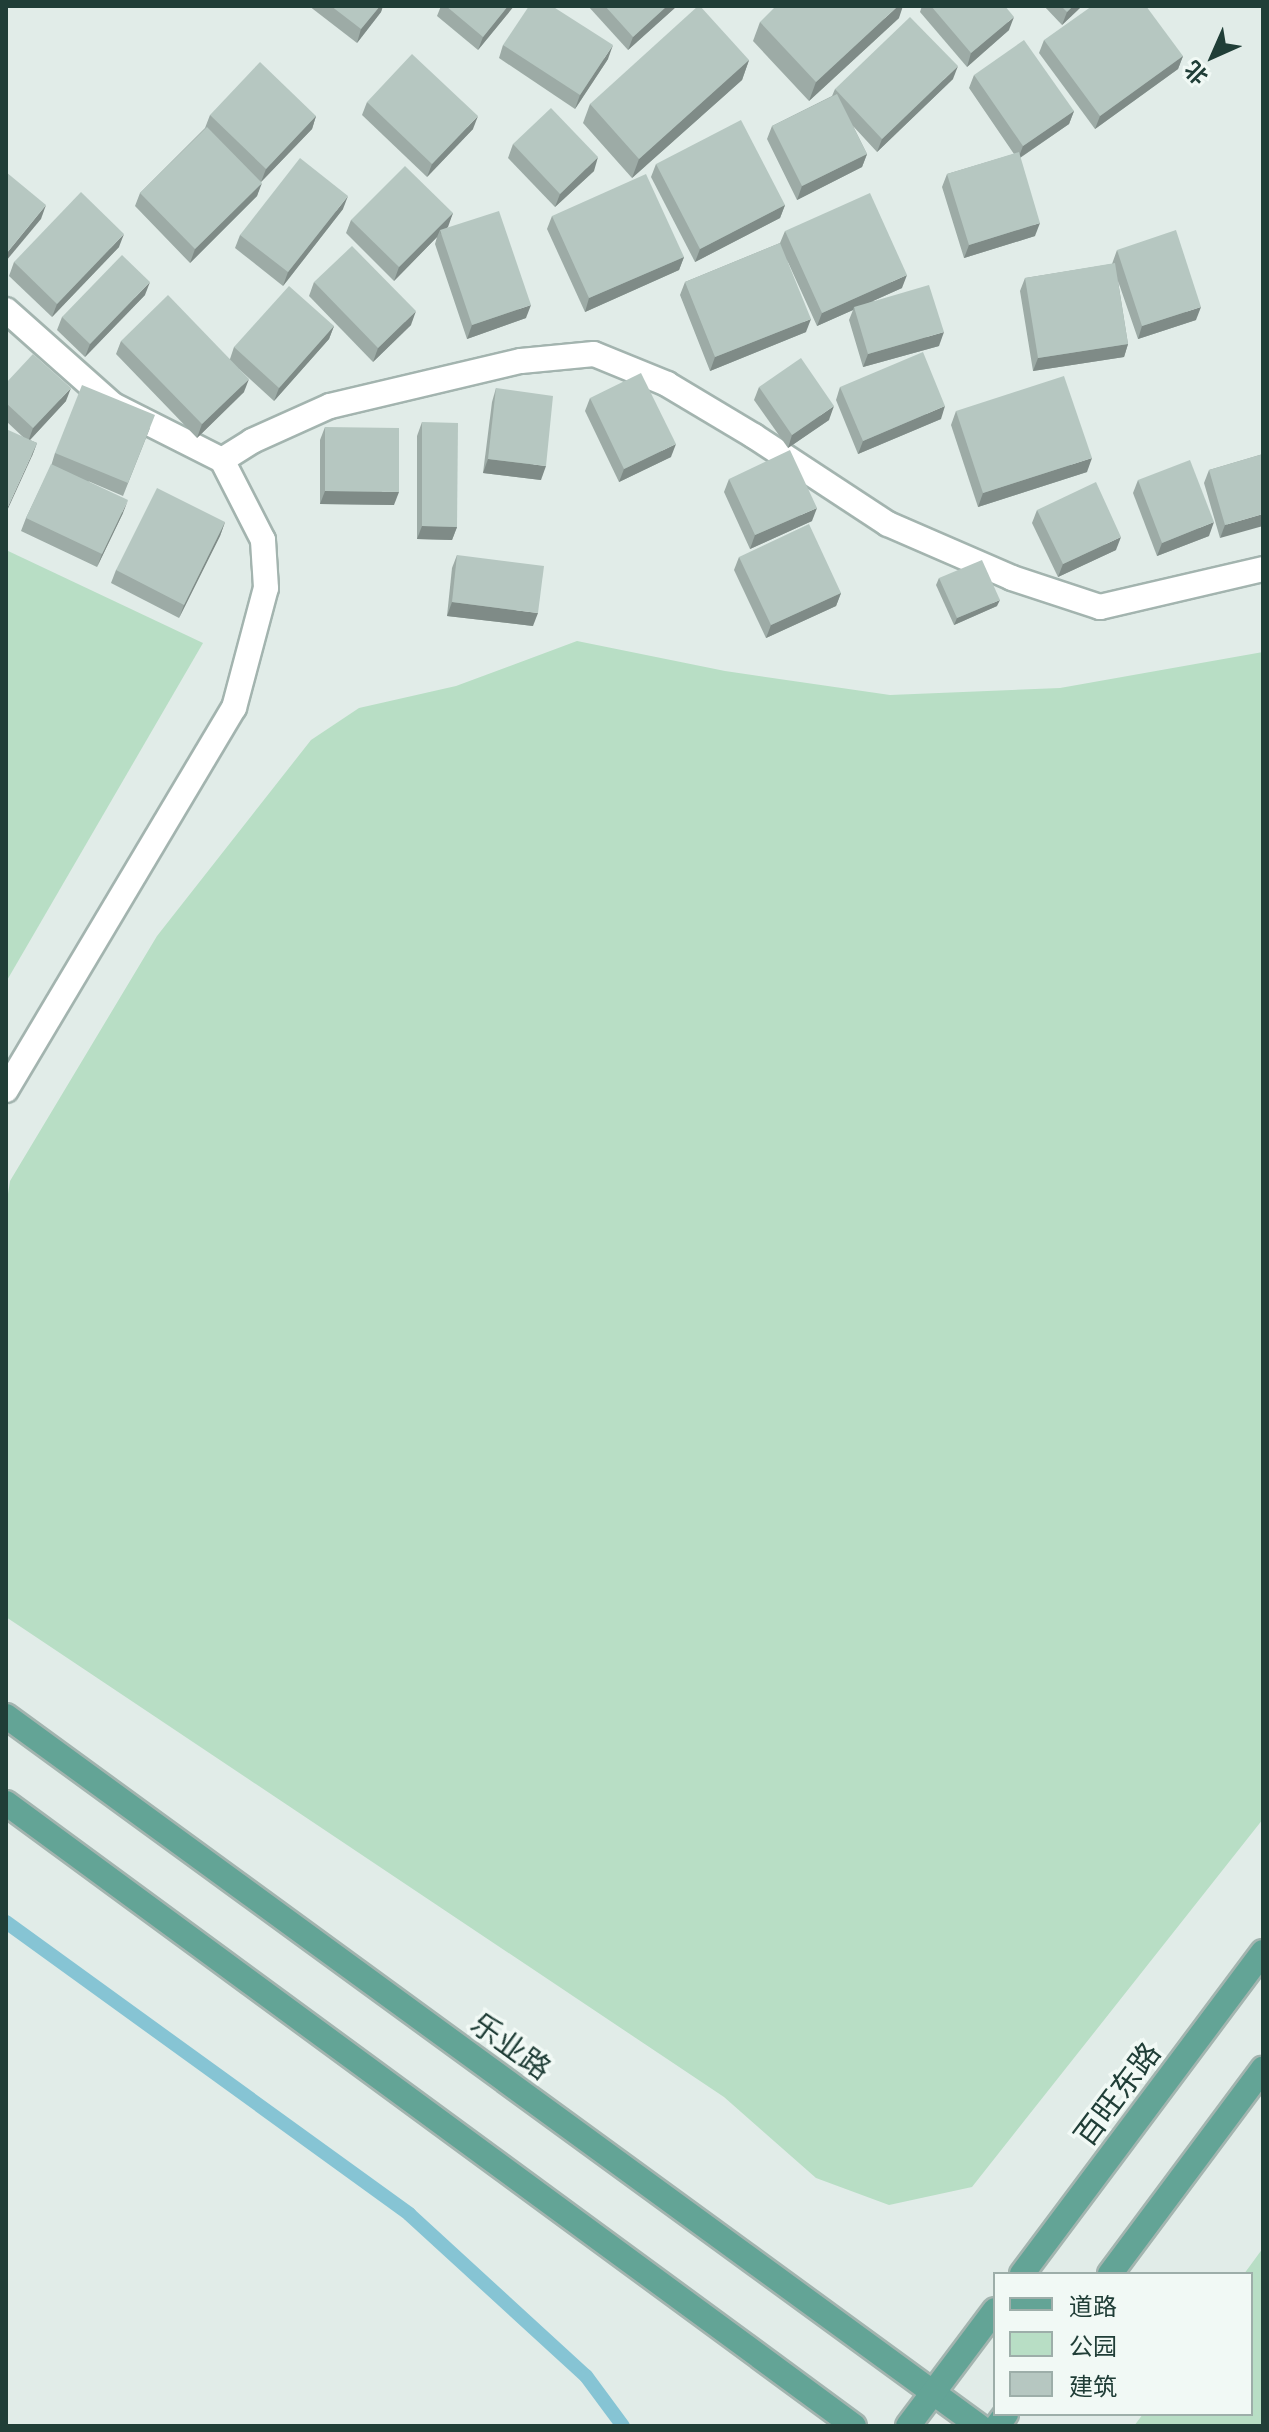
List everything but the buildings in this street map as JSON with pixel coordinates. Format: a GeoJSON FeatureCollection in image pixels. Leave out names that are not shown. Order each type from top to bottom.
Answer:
{"type":"FeatureCollection","features":[{"type":"Feature","properties":{"kind":"main road","name":"乐业路"},"geometry":{"type":"LineString","coordinates":[[6,1716],[979,2426]]}},
{"type":"Feature","properties":{"kind":"main road"},"geometry":{"type":"LineString","coordinates":[[6,1803],[854,2426]]}},
{"type":"Feature","properties":{"kind":"main road","name":"百旺东路"},"geometry":{"type":"LineString","coordinates":[[1023,2272],[1263,1952]]}},
{"type":"Feature","properties":{"kind":"main road"},"geometry":{"type":"LineString","coordinates":[[1111,2272],[1263,2069]]}},
{"type":"Feature","properties":{"kind":"main road"},"geometry":{"type":"LineString","coordinates":[[908,2426],[993,2313]]}},
{"type":"Feature","properties":{"kind":"street"},"geometry":{"type":"LineString","coordinates":[[6,310],[113,405],[222,460],[263,540],[266,588],[234,708],[6,1090]]}},
{"type":"Feature","properties":{"kind":"street"},"geometry":{"type":"LineString","coordinates":[[222,460],[252,441],[330,406],[521,361],[594,354],[667,384],[754,436],[888,524],[1012,578],[1100,607],[1263,569]]}},
{"type":"Feature","properties":{"kind":"green space"},"geometry":{"type":"Polygon","coordinates":[[[6,550],[203,643],[6,982],[6,550]]]}},
{"type":"Feature","properties":{"kind":"green space"},"geometry":{"type":"Polygon","coordinates":[[[577,641],[725,671],[890,695],[1060,688],[1263,652],[1263,1819],[972,2187],[889,2205],[816,2178],[724,2097],[6,1617],[6,1207],[10,1181],[157,936],[311,740],[359,708],[456,686],[577,641]]]}},
{"type":"Feature","properties":{"kind":"green space"},"geometry":{"type":"Polygon","coordinates":[[[1263,2248],[1263,2426],[1134,2426],[1142,2416],[1253,2416],[1253,2272],[1245,2272],[1263,2248]]]}},
{"type":"Feature","properties":{"kind":"waterway"},"geometry":{"type":"LineString","coordinates":[[6,1922],[409,2214],[586,2376],[623,2426]]}}]}
